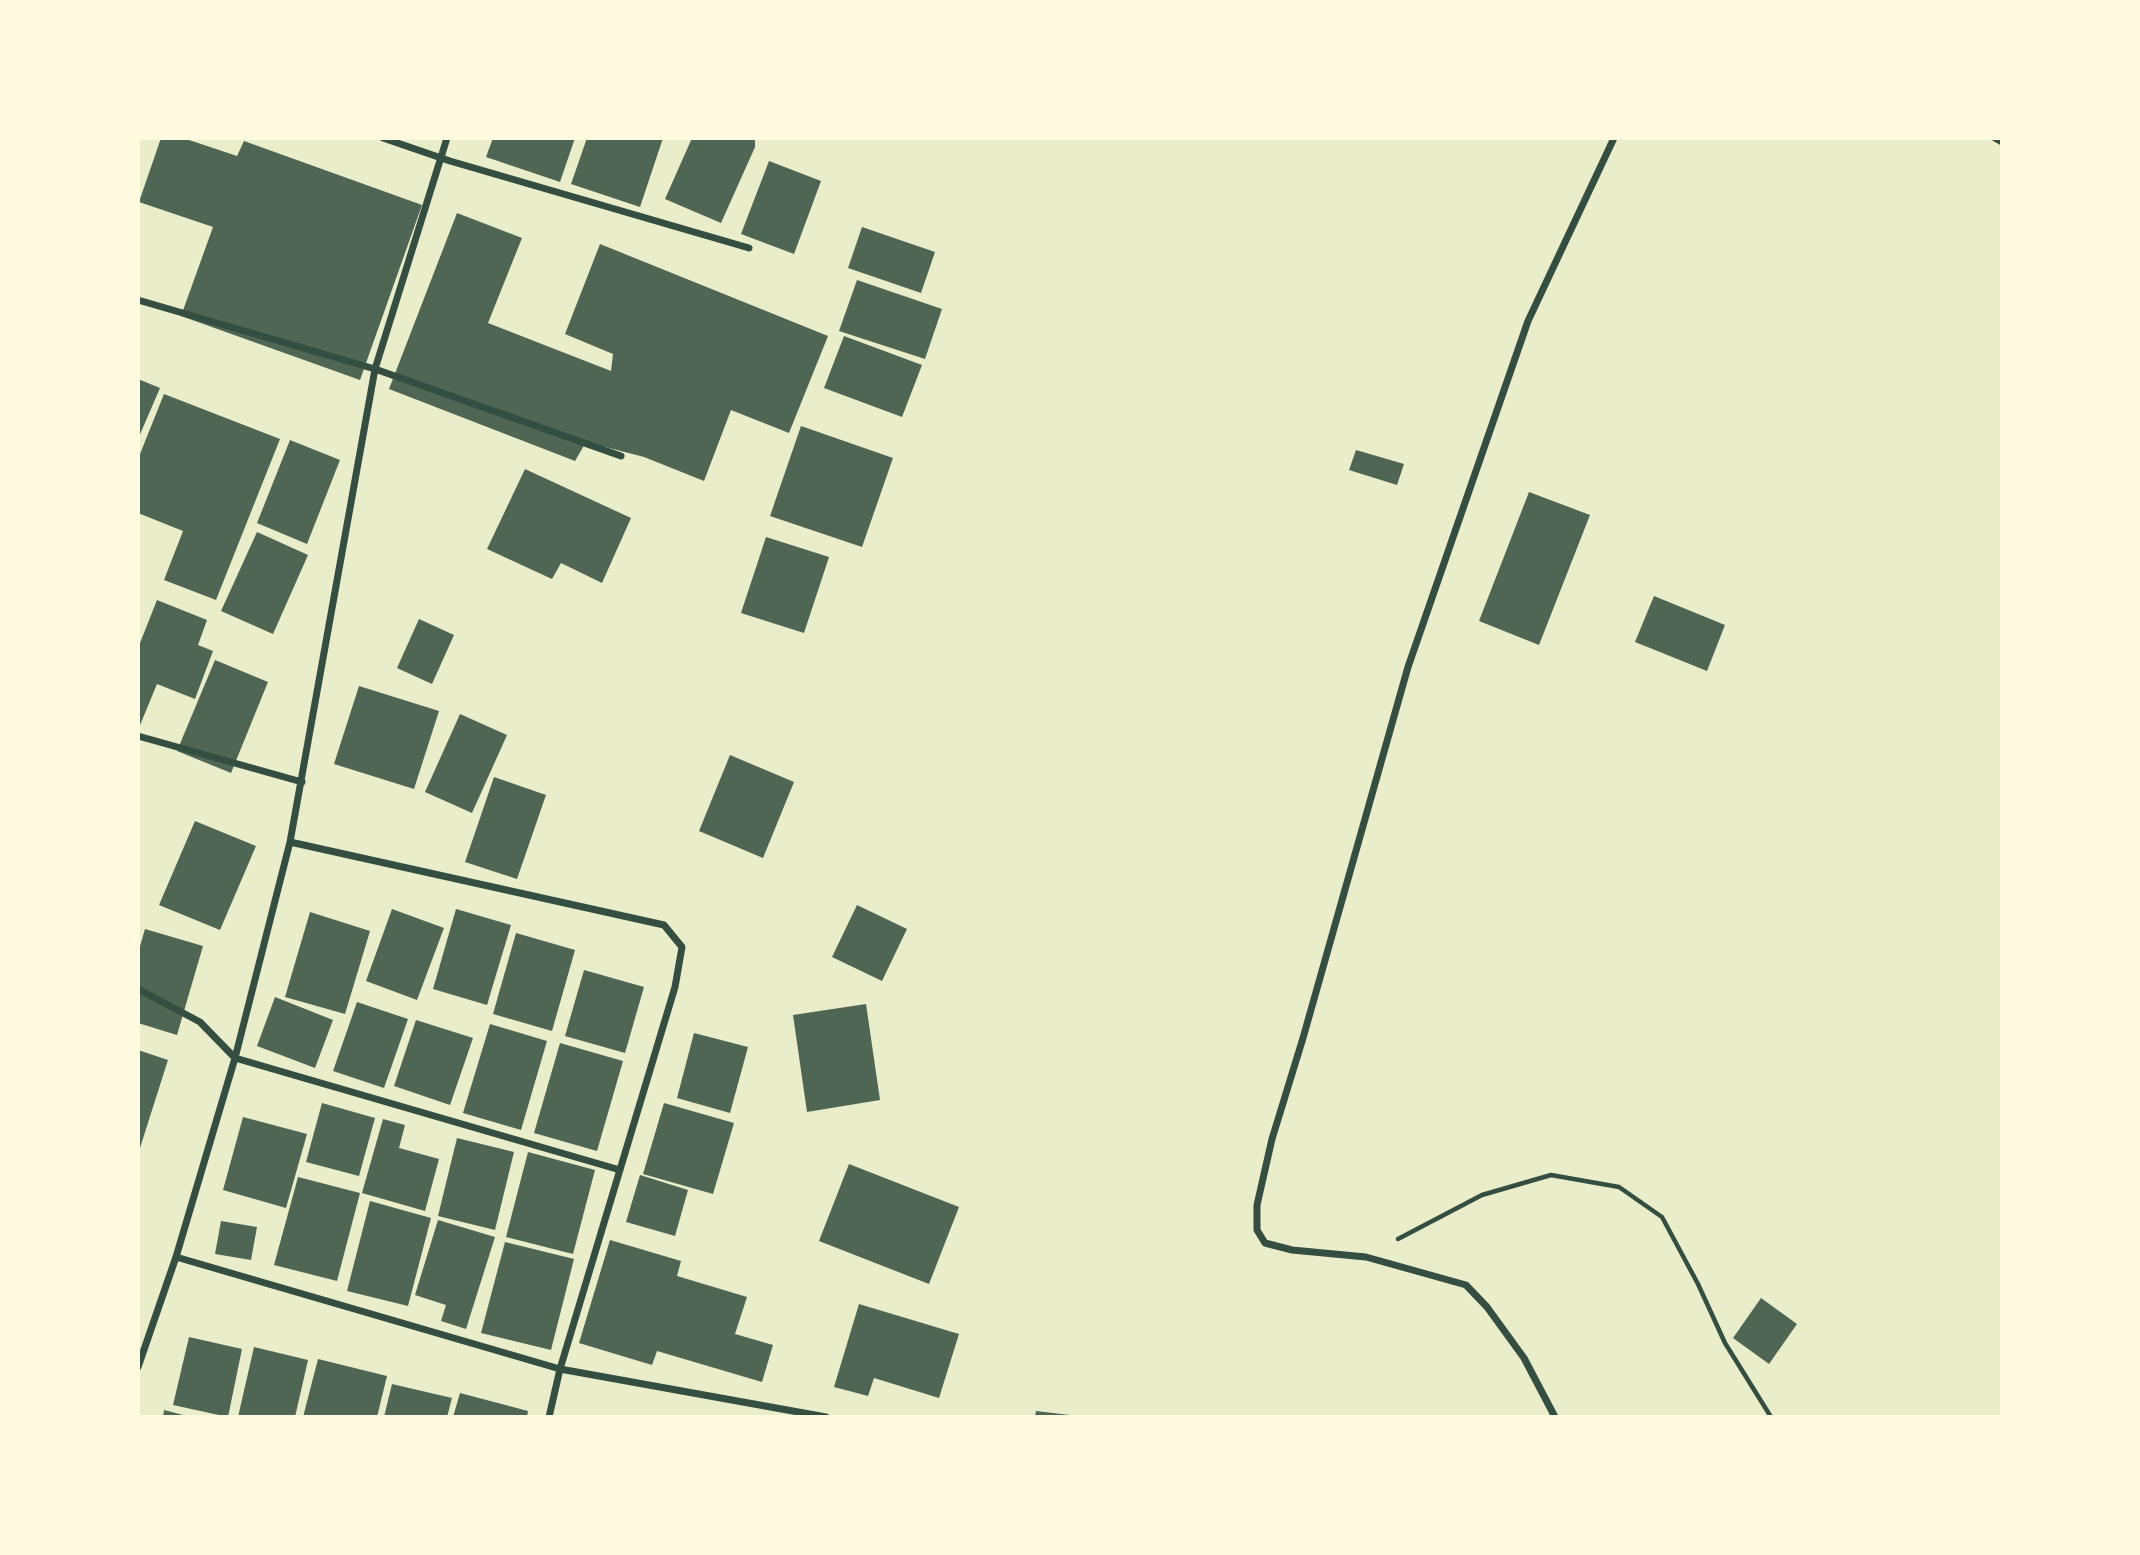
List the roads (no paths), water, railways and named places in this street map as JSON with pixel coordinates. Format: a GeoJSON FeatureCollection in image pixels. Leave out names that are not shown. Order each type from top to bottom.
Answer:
{"type":"FeatureCollection","features":[{"type":"Feature","properties":{"kind":"street"},"geometry":{"type":"LineString","coordinates":[[383,138],[749,248]]}},
{"type":"Feature","properties":{"kind":"street"},"geometry":{"type":"LineString","coordinates":[[138,1367],[176,1257],[235,1058],[290,842],[375,369],[447,138]]}},
{"type":"Feature","properties":{"kind":"street"},"geometry":{"type":"LineString","coordinates":[[1555,1417],[1524,1358],[1487,1307],[1466,1285],[1366,1257],[1292,1250],[1265,1243],[1257,1230],[1257,1205],[1272,1139],[1408,667],[1528,321],[1614,138]]}},
{"type":"Feature","properties":{"kind":"street"},"geometry":{"type":"LineString","coordinates":[[1995,138],[2002,142]]}},
{"type":"Feature","properties":{"kind":"street"},"geometry":{"type":"LineString","coordinates":[[138,300],[375,369],[621,456]]}},
{"type":"Feature","properties":{"kind":"street"},"geometry":{"type":"LineString","coordinates":[[138,736],[302,782]]}},
{"type":"Feature","properties":{"kind":"street"},"geometry":{"type":"LineString","coordinates":[[290,842],[664,925],[682,947],[675,987],[560,1368],[549,1417]]}},
{"type":"Feature","properties":{"kind":"street"},"geometry":{"type":"LineString","coordinates":[[138,989],[200,1022],[235,1058],[620,1171]]}},
{"type":"Feature","properties":{"kind":"street"},"geometry":{"type":"LineString","coordinates":[[176,1257],[560,1368],[826,1417]]}}]}
